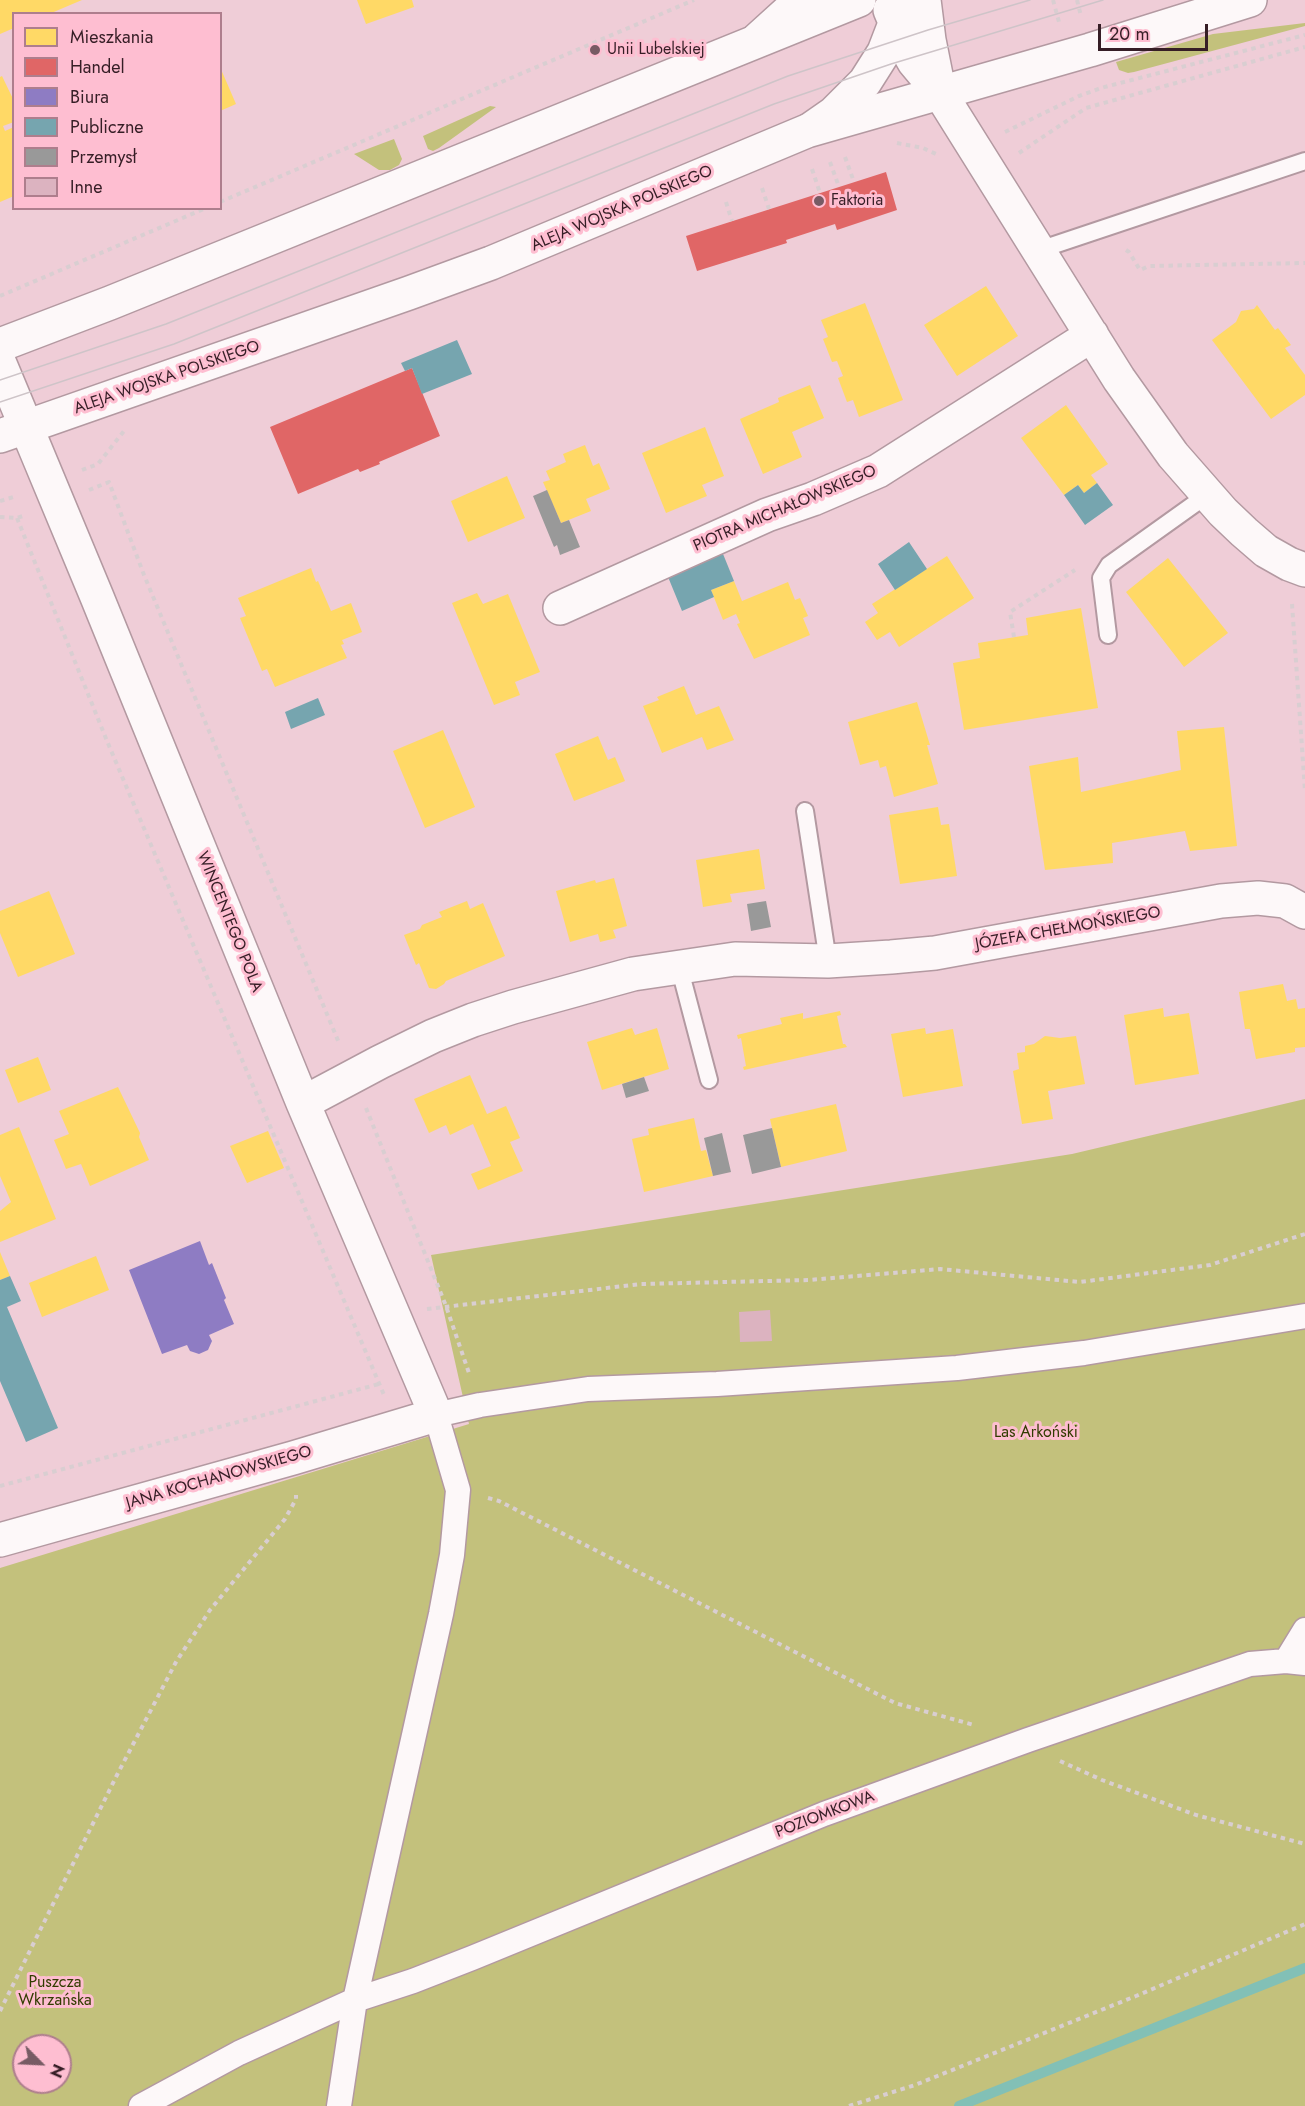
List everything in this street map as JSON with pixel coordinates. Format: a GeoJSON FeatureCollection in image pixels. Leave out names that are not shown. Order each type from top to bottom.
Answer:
{"type":"FeatureCollection","features":[{"type":"Feature","properties":{"kind":"street"},"geometry":{"type":"LineString","coordinates":[[756,42],[801,0]]}},
{"type":"Feature","properties":{"kind":"street"},"geometry":{"type":"LineString","coordinates":[[0,345],[110,303],[859,0]]}},
{"type":"Feature","properties":{"kind":"street"},"geometry":{"type":"LineString","coordinates":[[924,0],[932,63],[940,93]]}},
{"type":"Feature","properties":{"kind":"street","name":"ALEJA WOJSKA POLSKIEGO"},"geometry":{"type":"LineString","coordinates":[[13,431],[491,263],[807,131],[1090,50],[1250,0]]}},
{"type":"Feature","properties":{"kind":"street"},"geometry":{"type":"LineString","coordinates":[[895,8],[914,62],[940,93],[1145,417],[1173,455],[1230,519],[1266,551],[1297,567]]}},
{"type":"Feature","properties":{"kind":"street"},"geometry":{"type":"LineString","coordinates":[[807,131],[834,113],[865,82],[878,62],[895,8]]}},
{"type":"Feature","properties":{"kind":"street","name":"PIOTRA MICHAŁOWSKIEGO"},"geometry":{"type":"LineString","coordinates":[[560,608],[767,514],[813,499],[878,471],[1092,335]]}},
{"type":"Feature","properties":{"kind":"street"},"geometry":{"type":"LineString","coordinates":[[0,364],[13,431]]}},
{"type":"Feature","properties":{"kind":"street","name":"WINCENTEGO POLA"},"geometry":{"type":"LineString","coordinates":[[13,431],[436,1414]]}},
{"type":"Feature","properties":{"kind":"street","name":"JÓZEFA CHEŁMOŃSKIEGO"},"geometry":{"type":"LineString","coordinates":[[303,1103],[433,1036],[473,1020],[633,974],[735,959],[828,961],[935,952],[1221,901],[1258,898],[1285,901],[1305,912]]}},
{"type":"Feature","properties":{"kind":"street"},"geometry":{"type":"LineString","coordinates":[[339,2106],[355,2000],[441,1614],[452,1555],[458,1490],[436,1414],[588,1389],[717,1384],[957,1368],[1084,1353],[1305,1316]]}},
{"type":"Feature","properties":{"kind":"street","name":"JANA KOCHANOWSKIEGO"},"geometry":{"type":"LineString","coordinates":[[0,1540],[293,1458],[436,1414]]}},
{"type":"Feature","properties":{"kind":"street"},"geometry":{"type":"LineString","coordinates":[[1296,1662],[1305,1630]]}},
{"type":"Feature","properties":{"kind":"street","name":"POZIOMKOWA"},"geometry":{"type":"LineString","coordinates":[[141,2106],[239,2053],[355,2000],[442,1970],[825,1814],[1028,1740],[1250,1664],[1296,1662]]}},
{"type":"Feature","properties":{"kind":"lane"},"geometry":{"type":"LineString","coordinates":[[1039,250],[1305,161]]}},
{"type":"Feature","properties":{"kind":"lane"},"geometry":{"type":"LineString","coordinates":[[1108,635],[1101,578],[1109,565],[1207,495]]}},
{"type":"Feature","properties":{"kind":"lane"},"geometry":{"type":"LineString","coordinates":[[805,811],[828,961]]}},
{"type":"Feature","properties":{"kind":"lane"},"geometry":{"type":"LineString","coordinates":[[680,966],[709,1080]]}},
{"type":"Feature","properties":{"kind":"path"},"geometry":{"type":"LineString","coordinates":[[679,0],[681,6]]}},
{"type":"Feature","properties":{"kind":"path"},"geometry":{"type":"LineString","coordinates":[[222,201],[694,0]]}},
{"type":"Feature","properties":{"kind":"path"},"geometry":{"type":"LineString","coordinates":[[1053,0],[1060,25]]}},
{"type":"Feature","properties":{"kind":"path"},"geometry":{"type":"LineString","coordinates":[[1005,132],[1079,96],[1305,35]]}},
{"type":"Feature","properties":{"kind":"path"},"geometry":{"type":"LineString","coordinates":[[1014,157],[1086,108],[1305,47]]}},
{"type":"Feature","properties":{"kind":"path"},"geometry":{"type":"LineString","coordinates":[[1079,96],[1086,108]]}},
{"type":"Feature","properties":{"kind":"path"},"geometry":{"type":"LineString","coordinates":[[845,156],[854,182]]}},
{"type":"Feature","properties":{"kind":"path"},"geometry":{"type":"LineString","coordinates":[[830,162],[839,188]]}},
{"type":"Feature","properties":{"kind":"path"},"geometry":{"type":"LineString","coordinates":[[812,169],[820,193]]}},
{"type":"Feature","properties":{"kind":"path"},"geometry":{"type":"LineString","coordinates":[[762,187],[770,209]]}},
{"type":"Feature","properties":{"kind":"path"},"geometry":{"type":"LineString","coordinates":[[726,202],[732,221]]}},
{"type":"Feature","properties":{"kind":"path"},"geometry":{"type":"LineString","coordinates":[[0,296],[201,210]]}},
{"type":"Feature","properties":{"kind":"path"},"geometry":{"type":"LineString","coordinates":[[1123,248],[1129,252],[1140,270],[1149,266],[1305,263]]}},
{"type":"Feature","properties":{"kind":"path"},"geometry":{"type":"LineString","coordinates":[[81,471],[98,464]]}},
{"type":"Feature","properties":{"kind":"path"},"geometry":{"type":"LineString","coordinates":[[88,491],[109,482],[148,586],[353,1076],[446,1306],[480,1405]]}},
{"type":"Feature","properties":{"kind":"path"},"geometry":{"type":"LineString","coordinates":[[0,501],[25,493]]}},
{"type":"Feature","properties":{"kind":"path"},"geometry":{"type":"LineString","coordinates":[[0,517],[17,518],[28,514]]}},
{"type":"Feature","properties":{"kind":"path"},"geometry":{"type":"LineString","coordinates":[[17,518],[107,741],[397,1426]]}},
{"type":"Feature","properties":{"kind":"path"},"geometry":{"type":"LineString","coordinates":[[1014,637],[1010,612],[1089,561],[1109,565]]}},
{"type":"Feature","properties":{"kind":"path"},"geometry":{"type":"LineString","coordinates":[[1297,567],[1305,791]]}},
{"type":"Feature","properties":{"kind":"path"},"geometry":{"type":"LineString","coordinates":[[394,1313],[641,1284],[809,1280],[940,1269],[1080,1282],[1210,1265],[1305,1234]]}},
{"type":"Feature","properties":{"kind":"path"},"geometry":{"type":"LineString","coordinates":[[0,1486],[420,1373]]}},
{"type":"Feature","properties":{"kind":"path"},"geometry":{"type":"LineString","coordinates":[[0,2011],[176,1662],[210,1610],[285,1519],[296,1499],[293,1458]]}},
{"type":"Feature","properties":{"kind":"path"},"geometry":{"type":"LineString","coordinates":[[458,1490],[499,1501],[895,1703],[1028,1740],[1030,1749],[1102,1780],[1196,1815],[1305,1844]]}},
{"type":"Feature","properties":{"kind":"path"},"geometry":{"type":"LineString","coordinates":[[849,2106],[915,2085],[1136,1996],[1305,1924]]}},
{"type":"Feature","properties":{"kind":"green space"},"geometry":{"type":"Polygon","coordinates":[[[1305,23],[1305,26],[1134,72],[1119,70],[1116,62],[1213,34],[1305,23]]]}},
{"type":"Feature","properties":{"kind":"green space"},"geometry":{"type":"Polygon","coordinates":[[[490,106],[496,107],[439,148],[433,151],[428,149],[423,136],[490,106]]]}},
{"type":"Feature","properties":{"kind":"green space"},"geometry":{"type":"Polygon","coordinates":[[[394,139],[402,159],[399,165],[390,170],[379,170],[354,154],[394,139]]]}},
{"type":"Feature","properties":{"kind":"green space"},"geometry":{"type":"Polygon","coordinates":[[[1305,1099],[1305,2106],[0,2106],[0,1568],[469,1424],[431,1255],[1072,1154],[1305,1099]]]}},
{"type":"Feature","properties":{"kind":"building: Mieszkania"},"geometry":{"type":"Polygon","coordinates":[[[0,0],[82,0],[54,12],[12,12],[12,29],[0,34],[0,0]]]}},
{"type":"Feature","properties":{"kind":"building: Mieszkania"},"geometry":{"type":"Polygon","coordinates":[[[357,0],[412,0],[414,7],[366,24],[357,0]]]}},
{"type":"Feature","properties":{"kind":"building: Mieszkania"},"geometry":{"type":"Polygon","coordinates":[[[222,72],[236,104],[222,110],[222,72]]]}},
{"type":"Feature","properties":{"kind":"building: Mieszkania"},"geometry":{"type":"Polygon","coordinates":[[[2,76],[12,97],[12,123],[3,126],[5,131],[12,128],[12,197],[0,202],[0,77],[2,76]]]}},
{"type":"Feature","properties":{"kind":"building: Mieszkania"},"geometry":{"type":"Polygon","coordinates":[[[986,286],[1018,336],[957,376],[924,325],[986,286]]]}},
{"type":"Feature","properties":{"kind":"building: Mieszkania"},"geometry":{"type":"Polygon","coordinates":[[[865,303],[903,400],[859,417],[853,400],[847,402],[838,378],[843,376],[837,361],[832,362],[823,339],[828,337],[821,320],[865,303]]]}},
{"type":"Feature","properties":{"kind":"building: Mieszkania"},"geometry":{"type":"Polygon","coordinates":[[[1257,305],[1275,330],[1278,328],[1291,345],[1285,348],[1305,375],[1305,395],[1271,419],[1212,340],[1236,322],[1241,311],[1254,309],[1257,305]]]}},
{"type":"Feature","properties":{"kind":"building: Mieszkania"},"geometry":{"type":"Polygon","coordinates":[[[810,385],[824,418],[792,432],[802,457],[763,474],[740,419],[779,402],[778,398],[810,385]]]}},
{"type":"Feature","properties":{"kind":"building: Mieszkania"},"geometry":{"type":"Polygon","coordinates":[[[1066,405],[1108,464],[1091,475],[1097,483],[1084,493],[1078,485],[1064,495],[1021,438],[1066,405]]]}},
{"type":"Feature","properties":{"kind":"building: Mieszkania"},"geometry":{"type":"Polygon","coordinates":[[[705,427],[724,476],[702,485],[707,496],[666,513],[642,453],[705,427]]]}},
{"type":"Feature","properties":{"kind":"building: Mieszkania"},"geometry":{"type":"Polygon","coordinates":[[[585,445],[593,466],[599,463],[610,489],[586,499],[591,511],[561,523],[543,482],[550,480],[546,471],[566,462],[563,454],[585,445]]]}},
{"type":"Feature","properties":{"kind":"building: Mieszkania"},"geometry":{"type":"Polygon","coordinates":[[[507,476],[525,518],[468,542],[451,501],[507,476]]]}},
{"type":"Feature","properties":{"kind":"building: Mieszkania"},"geometry":{"type":"Polygon","coordinates":[[[947,556],[974,598],[899,647],[890,632],[877,640],[865,622],[878,613],[872,604],[947,556]]]}},
{"type":"Feature","properties":{"kind":"building: Mieszkania"},"geometry":{"type":"Polygon","coordinates":[[[1168,558],[1228,633],[1184,667],[1126,592],[1168,558]]]}},
{"type":"Feature","properties":{"kind":"building: Mieszkania"},"geometry":{"type":"Polygon","coordinates":[[[311,568],[331,611],[351,603],[362,632],[342,640],[344,644],[341,645],[347,658],[275,687],[267,669],[262,671],[240,618],[246,616],[238,598],[311,568]]]}},
{"type":"Feature","properties":{"kind":"building: Mieszkania"},"geometry":{"type":"Polygon","coordinates":[[[734,581],[742,601],[788,582],[795,600],[800,598],[808,616],[803,618],[810,635],[754,659],[737,624],[740,623],[736,614],[723,620],[711,590],[734,581]]]}},
{"type":"Feature","properties":{"kind":"building: Mieszkania"},"geometry":{"type":"Polygon","coordinates":[[[477,593],[483,604],[508,594],[540,672],[515,682],[520,695],[494,705],[452,603],[477,593]]]}},
{"type":"Feature","properties":{"kind":"building: Mieszkania"},"geometry":{"type":"Polygon","coordinates":[[[1081,608],[1098,708],[964,730],[953,663],[980,658],[978,643],[1028,635],[1026,618],[1081,608]]]}},
{"type":"Feature","properties":{"kind":"building: Mieszkania"},"geometry":{"type":"Polygon","coordinates":[[[684,686],[696,715],[719,706],[734,740],[707,750],[702,737],[662,753],[643,706],[659,700],[657,697],[684,686]]]}},
{"type":"Feature","properties":{"kind":"building: Mieszkania"},"geometry":{"type":"Polygon","coordinates":[[[917,702],[930,745],[927,745],[938,784],[894,797],[886,766],[880,768],[878,760],[860,765],[848,722],[917,702]]]}},
{"type":"Feature","properties":{"kind":"building: Mieszkania"},"geometry":{"type":"Polygon","coordinates":[[[1224,727],[1237,846],[1190,851],[1185,831],[1112,843],[1113,863],[1045,870],[1029,766],[1078,757],[1081,792],[1181,770],[1177,731],[1224,727]]]}},
{"type":"Feature","properties":{"kind":"building: Mieszkania"},"geometry":{"type":"Polygon","coordinates":[[[443,730],[475,807],[425,828],[393,751],[443,730]]]}},
{"type":"Feature","properties":{"kind":"building: Mieszkania"},"geometry":{"type":"Polygon","coordinates":[[[598,736],[608,760],[615,757],[625,781],[574,801],[555,754],[598,736]]]}},
{"type":"Feature","properties":{"kind":"building: Mieszkania"},"geometry":{"type":"Polygon","coordinates":[[[938,807],[941,825],[949,824],[957,876],[900,884],[889,815],[938,807]]]}},
{"type":"Feature","properties":{"kind":"building: Mieszkania"},"geometry":{"type":"Polygon","coordinates":[[[759,849],[765,889],[730,894],[732,902],[703,907],[696,860],[759,849]]]}},
{"type":"Feature","properties":{"kind":"building: Mieszkania"},"geometry":{"type":"Polygon","coordinates":[[[614,878],[627,926],[613,930],[616,938],[600,942],[598,934],[570,942],[556,891],[595,880],[596,883],[614,878]]]}},
{"type":"Feature","properties":{"kind":"building: Mieszkania"},"geometry":{"type":"Polygon","coordinates":[[[49,891],[75,954],[18,977],[0,933],[0,911],[49,891]]]}},
{"type":"Feature","properties":{"kind":"building: Mieszkania"},"geometry":{"type":"Polygon","coordinates":[[[467,901],[470,909],[483,903],[505,956],[446,981],[436,989],[429,988],[419,963],[416,965],[404,935],[442,917],[439,912],[467,901]]]}},
{"type":"Feature","properties":{"kind":"building: Mieszkania"},"geometry":{"type":"Polygon","coordinates":[[[1283,984],[1287,1001],[1296,999],[1298,1009],[1305,1008],[1305,1047],[1295,1048],[1295,1052],[1256,1059],[1250,1029],[1245,1029],[1239,992],[1283,984]]]}},
{"type":"Feature","properties":{"kind":"building: Mieszkania"},"geometry":{"type":"Polygon","coordinates":[[[1163,1008],[1164,1017],[1189,1013],[1199,1074],[1135,1085],[1124,1015],[1163,1008]]]}},
{"type":"Feature","properties":{"kind":"building: Mieszkania"},"geometry":{"type":"Polygon","coordinates":[[[840,1011],[841,1015],[837,1016],[843,1044],[847,1047],[744,1070],[743,1067],[746,1066],[741,1038],[738,1039],[737,1035],[782,1024],[780,1018],[803,1013],[803,1019],[840,1011]]]}},
{"type":"Feature","properties":{"kind":"building: Mieszkania"},"geometry":{"type":"Polygon","coordinates":[[[632,1028],[635,1035],[657,1028],[669,1069],[602,1090],[587,1042],[632,1028]]]}},
{"type":"Feature","properties":{"kind":"building: Mieszkania"},"geometry":{"type":"Polygon","coordinates":[[[925,1028],[926,1034],[953,1029],[963,1086],[903,1097],[891,1034],[925,1028]]]}},
{"type":"Feature","properties":{"kind":"building: Mieszkania"},"geometry":{"type":"Polygon","coordinates":[[[1045,1036],[1060,1038],[1076,1036],[1085,1084],[1048,1091],[1053,1119],[1022,1124],[1013,1071],[1019,1069],[1017,1053],[1025,1052],[1025,1046],[1034,1044],[1045,1036]]]}},
{"type":"Feature","properties":{"kind":"building: Mieszkania"},"geometry":{"type":"Polygon","coordinates":[[[38,1057],[51,1090],[18,1103],[5,1070],[38,1057]]]}},
{"type":"Feature","properties":{"kind":"building: Mieszkania"},"geometry":{"type":"Polygon","coordinates":[[[470,1075],[487,1114],[506,1106],[520,1138],[510,1142],[523,1171],[478,1190],[471,1174],[491,1166],[473,1124],[450,1135],[446,1125],[429,1133],[414,1099],[470,1075]]]}},
{"type":"Feature","properties":{"kind":"building: Mieszkania"},"geometry":{"type":"Polygon","coordinates":[[[118,1087],[140,1133],[139,1137],[149,1160],[90,1186],[81,1164],[66,1169],[54,1140],[69,1134],[59,1111],[118,1087]]]}},
{"type":"Feature","properties":{"kind":"building: Mieszkania"},"geometry":{"type":"Polygon","coordinates":[[[836,1104],[847,1151],[781,1167],[770,1119],[836,1104]]]}},
{"type":"Feature","properties":{"kind":"building: Mieszkania"},"geometry":{"type":"Polygon","coordinates":[[[694,1118],[701,1151],[706,1150],[713,1176],[644,1192],[632,1139],[649,1135],[648,1129],[694,1118]]]}},
{"type":"Feature","properties":{"kind":"building: Mieszkania"},"geometry":{"type":"Polygon","coordinates":[[[19,1127],[56,1219],[0,1242],[0,1211],[11,1202],[0,1176],[0,1135],[19,1127]]]}},
{"type":"Feature","properties":{"kind":"building: Mieszkania"},"geometry":{"type":"Polygon","coordinates":[[[268,1131],[284,1168],[247,1183],[230,1146],[268,1131]]]}},
{"type":"Feature","properties":{"kind":"building: Mieszkania"},"geometry":{"type":"Polygon","coordinates":[[[0,1252],[10,1276],[0,1280],[0,1252]]]}},
{"type":"Feature","properties":{"kind":"building: Mieszkania"},"geometry":{"type":"Polygon","coordinates":[[[96,1256],[109,1290],[42,1317],[29,1283],[96,1256]]]}},
{"type":"Feature","properties":{"kind":"building: Handel"},"geometry":{"type":"Polygon","coordinates":[[[886,172],[897,210],[837,230],[835,224],[786,240],[787,243],[697,271],[686,236],[886,172]]]}},
{"type":"Feature","properties":{"kind":"building: Handel"},"geometry":{"type":"Polygon","coordinates":[[[412,368],[440,436],[379,462],[380,464],[360,472],[358,469],[298,494],[270,427],[412,368]]]}},
{"type":"Feature","properties":{"kind":"building: Biura"},"geometry":{"type":"Polygon","coordinates":[[[200,1241],[209,1265],[212,1263],[234,1324],[209,1335],[212,1341],[208,1350],[199,1354],[190,1351],[187,1345],[162,1354],[129,1270],[200,1241]]]}},
{"type":"Feature","properties":{"kind":"building: Publiczne"},"geometry":{"type":"Polygon","coordinates":[[[457,340],[472,374],[422,394],[412,368],[405,371],[401,363],[457,340]]]}},
{"type":"Feature","properties":{"kind":"building: Publiczne"},"geometry":{"type":"Polygon","coordinates":[[[1097,483],[1113,505],[1085,525],[1064,495],[1078,485],[1084,493],[1097,483]]]}},
{"type":"Feature","properties":{"kind":"building: Publiczne"},"geometry":{"type":"Polygon","coordinates":[[[909,542],[927,569],[895,590],[878,564],[909,542]]]}},
{"type":"Feature","properties":{"kind":"building: Publiczne"},"geometry":{"type":"Polygon","coordinates":[[[721,549],[734,581],[711,590],[714,597],[682,611],[666,572],[721,549]]]}},
{"type":"Feature","properties":{"kind":"building: Publiczne"},"geometry":{"type":"Polygon","coordinates":[[[318,698],[325,715],[291,729],[285,712],[318,698]]]}},
{"type":"Feature","properties":{"kind":"building: Publiczne"},"geometry":{"type":"Polygon","coordinates":[[[10,1276],[21,1301],[7,1307],[58,1428],[26,1442],[0,1381],[0,1280],[10,1276]]]}},
{"type":"Feature","properties":{"kind":"building: Przemysł"},"geometry":{"type":"Polygon","coordinates":[[[547,490],[561,523],[569,520],[580,547],[560,555],[557,545],[554,547],[533,496],[547,490]]]}},
{"type":"Feature","properties":{"kind":"building: Przemysł"},"geometry":{"type":"Polygon","coordinates":[[[766,901],[771,927],[751,931],[747,904],[766,901]]]}},
{"type":"Feature","properties":{"kind":"building: Przemysł"},"geometry":{"type":"Polygon","coordinates":[[[644,1077],[649,1091],[626,1098],[622,1084],[644,1077]]]}},
{"type":"Feature","properties":{"kind":"building: Przemysł"},"geometry":{"type":"Polygon","coordinates":[[[772,1128],[781,1167],[752,1174],[743,1135],[772,1128]]]}},
{"type":"Feature","properties":{"kind":"building: Przemysł"},"geometry":{"type":"Polygon","coordinates":[[[722,1133],[731,1172],[713,1176],[704,1138],[722,1133]]]}},
{"type":"Feature","properties":{"kind":"building: Inne"},"geometry":{"type":"Polygon","coordinates":[[[770,1310],[772,1341],[740,1342],[739,1312],[770,1310]]]}},
{"type":"Feature","properties":{"kind":"waterway"},"geometry":{"type":"LineString","coordinates":[[959,2106],[1305,1968]]}},
{"type":"Feature","properties":{"kind":"tram line"},"geometry":{"type":"LineString","coordinates":[[0,380],[166,324],[788,76],[928,30],[1030,0]]}},
{"type":"Feature","properties":{"kind":"tram line"},"geometry":{"type":"LineString","coordinates":[[0,402],[174,344],[774,104],[891,64],[1103,0]]}},
{"type":"Feature","properties":{"kind":"place","name":"Unii Lubelskiej"},"geometry":{"type":"Point","coordinates":[595,50]}},
{"type":"Feature","properties":{"kind":"place","name":"Faktoria"},"geometry":{"type":"Point","coordinates":[819,201]}},
{"type":"Feature","properties":{"kind":"park label","name":"Las Arkoński"},"geometry":{"type":"Point","coordinates":[1036,1433]}},
{"type":"Feature","properties":{"kind":"park label","name":"Puszcza Wkrzańska"},"geometry":{"type":"Point","coordinates":[55,1992]}}]}
